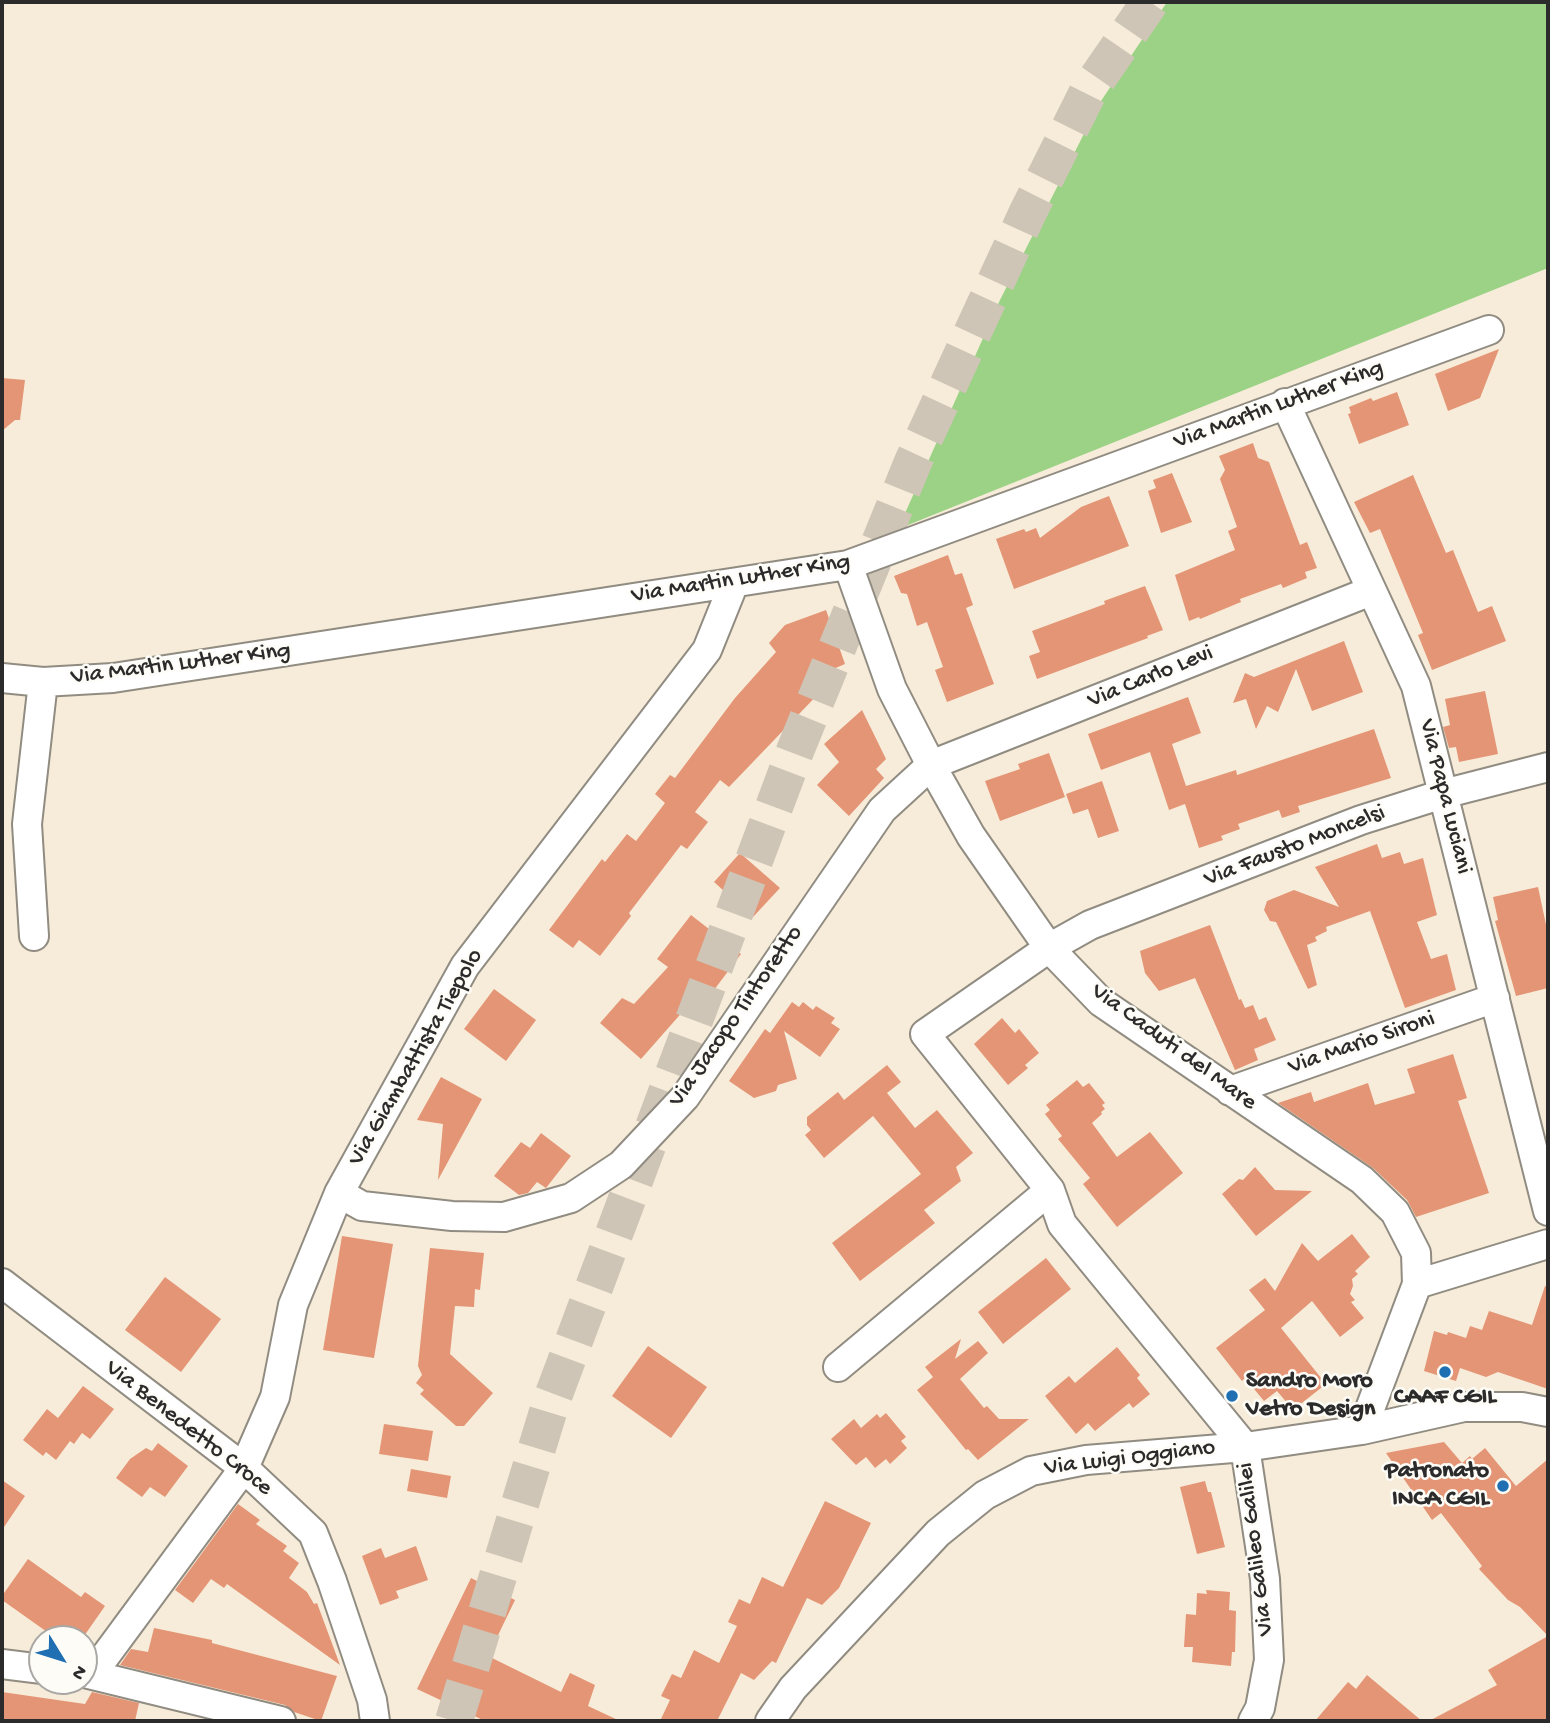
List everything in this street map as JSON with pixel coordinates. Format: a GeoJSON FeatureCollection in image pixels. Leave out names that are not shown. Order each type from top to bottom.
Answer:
{"type":"FeatureCollection","features":[{"type":"Feature","properties":{"kind":"street","name":"Via Martin Luther King"},"geometry":{"type":"LineString","coordinates":[[2,678],[43,682],[113,678],[848,565],[1489,330]]}},
{"type":"Feature","properties":{"kind":"street","name":"Via Papa Luciani"},"geometry":{"type":"LineString","coordinates":[[1285,403],[1416,687],[1548,1211]]}},
{"type":"Feature","properties":{"kind":"street","name":"Via Caduti del Mare"},"geometry":{"type":"LineString","coordinates":[[848,565],[892,689],[931,765],[971,836],[1049,948],[1101,1002],[1362,1180],[1395,1212],[1416,1253],[1417,1284],[1362,1430]]}},
{"type":"Feature","properties":{"kind":"street","name":"Via Giambattista Tiepolo"},"geometry":{"type":"LineString","coordinates":[[98,1660],[244,1468],[275,1397],[293,1305],[339,1193],[465,966],[707,650],[734,583]]}},
{"type":"Feature","properties":{"kind":"street","name":"Via Carlo Levi"},"geometry":{"type":"LineString","coordinates":[[931,765],[1371,591]]}},
{"type":"Feature","properties":{"kind":"street"},"geometry":{"type":"LineString","coordinates":[[34,936],[27,824],[43,682]]}},
{"type":"Feature","properties":{"kind":"street","name":"Via Jacopo Tintoretto"},"geometry":{"type":"LineString","coordinates":[[339,1193],[362,1206],[452,1216],[504,1217],[571,1198],[621,1165],[685,1097],[882,810],[931,765]]}},
{"type":"Feature","properties":{"kind":"street","name":"Via Fausto Moncelsi"},"geometry":{"type":"LineString","coordinates":[[1049,948],[1090,925],[1361,820],[1443,794],[1548,767]]}},
{"type":"Feature","properties":{"kind":"street","name":"Via Galileo Galilei"},"geometry":{"type":"LineString","coordinates":[[1049,948],[925,1034],[1050,1190],[1062,1224],[1245,1447],[1265,1579],[1269,1660],[1261,1708],[1253,1721]]}},
{"type":"Feature","properties":{"kind":"street","name":"Via Mario Sironi"},"geometry":{"type":"LineString","coordinates":[[1230,1091],[1495,998]]}},
{"type":"Feature","properties":{"kind":"street"},"geometry":{"type":"LineString","coordinates":[[838,1367],[1050,1190]]}},
{"type":"Feature","properties":{"kind":"street"},"geometry":{"type":"LineString","coordinates":[[1417,1284],[1548,1244]]}},
{"type":"Feature","properties":{"kind":"street","name":"Via Benedetto Croce"},"geometry":{"type":"LineString","coordinates":[[2,1283],[244,1468],[313,1533],[363,1674],[375,1721]]}},
{"type":"Feature","properties":{"kind":"street","name":"Via Luigi Oggiano"},"geometry":{"type":"LineString","coordinates":[[770,1721],[793,1688],[938,1533],[985,1495],[1031,1471],[1086,1460],[1245,1447],[1362,1430],[1464,1407],[1522,1407],[1548,1412]]}},
{"type":"Feature","properties":{"kind":"street"},"geometry":{"type":"LineString","coordinates":[[2,1664],[28,1667]]}},
{"type":"Feature","properties":{"kind":"street"},"geometry":{"type":"LineString","coordinates":[[98,1675],[281,1721]]}},
{"type":"Feature","properties":{"kind":"green space"},"geometry":{"type":"Polygon","coordinates":[[[1167,2],[1548,2],[1548,268],[898,529],[1000,300],[1099,104],[1167,2]]]}},
{"type":"Feature","properties":{"kind":"building"},"geometry":{"type":"Polygon","coordinates":[[[1499,349],[1480,398],[1448,411],[1435,374],[1499,349]]]}},
{"type":"Feature","properties":{"kind":"building"},"geometry":{"type":"Polygon","coordinates":[[[2,378],[25,380],[20,420],[15,420],[2,431],[2,378]]]}},
{"type":"Feature","properties":{"kind":"building"},"geometry":{"type":"Polygon","coordinates":[[[1397,392],[1409,425],[1359,444],[1348,414],[1351,413],[1349,407],[1397,392]]]}},
{"type":"Feature","properties":{"kind":"building"},"geometry":{"type":"Polygon","coordinates":[[[1253,443],[1258,458],[1269,462],[1300,545],[1307,542],[1317,568],[1305,572],[1307,578],[1283,588],[1281,584],[1240,599],[1241,602],[1200,619],[1199,617],[1189,621],[1175,575],[1235,550],[1228,531],[1237,527],[1220,479],[1225,470],[1219,456],[1253,443]]]}},
{"type":"Feature","properties":{"kind":"building"},"geometry":{"type":"Polygon","coordinates":[[[1172,473],[1192,522],[1161,533],[1148,491],[1156,488],[1153,480],[1172,473]]]}},
{"type":"Feature","properties":{"kind":"building"},"geometry":{"type":"Polygon","coordinates":[[[1413,475],[1446,553],[1453,550],[1478,612],[1492,606],[1506,641],[1432,670],[1418,635],[1423,633],[1380,529],[1370,533],[1354,502],[1413,475]]]}},
{"type":"Feature","properties":{"kind":"building"},"geometry":{"type":"Polygon","coordinates":[[[1109,496],[1129,546],[1014,589],[996,539],[1024,529],[1026,532],[1036,528],[1040,538],[1081,507],[1109,496]]]}},
{"type":"Feature","properties":{"kind":"building"},"geometry":{"type":"Polygon","coordinates":[[[948,555],[955,575],[962,573],[973,605],[966,608],[994,684],[947,702],[935,670],[943,667],[927,622],[917,626],[907,594],[901,593],[894,576],[948,555]]]}},
{"type":"Feature","properties":{"kind":"building"},"geometry":{"type":"Polygon","coordinates":[[[1145,586],[1163,630],[1037,679],[1029,656],[1040,652],[1032,631],[1145,586]]]}},
{"type":"Feature","properties":{"kind":"building"},"geometry":{"type":"Polygon","coordinates":[[[826,610],[845,664],[812,678],[823,689],[729,787],[720,780],[695,812],[708,822],[687,849],[681,845],[600,956],[579,940],[573,948],[549,930],[602,859],[605,862],[627,834],[636,841],[665,803],[655,794],[670,775],[675,778],[735,698],[776,652],[769,643],[785,625],[826,610]]]}},
{"type":"Feature","properties":{"kind":"building"},"geometry":{"type":"Polygon","coordinates":[[[1344,641],[1363,692],[1312,711],[1296,669],[1278,712],[1267,706],[1256,729],[1246,699],[1233,703],[1245,673],[1254,677],[1344,641]]]}},
{"type":"Feature","properties":{"kind":"building"},"geometry":{"type":"Polygon","coordinates":[[[1485,691],[1498,754],[1459,762],[1456,747],[1449,748],[1443,727],[1450,725],[1445,699],[1485,691]]]}},
{"type":"Feature","properties":{"kind":"building"},"geometry":{"type":"Polygon","coordinates":[[[1188,697],[1201,733],[1172,744],[1186,786],[1236,770],[1237,775],[1374,729],[1391,778],[1298,806],[1300,812],[1282,818],[1279,810],[1238,824],[1240,829],[1221,836],[1223,840],[1199,848],[1185,804],[1169,810],[1150,752],[1101,770],[1088,734],[1188,697]]]}},
{"type":"Feature","properties":{"kind":"building"},"geometry":{"type":"Polygon","coordinates":[[[862,710],[886,759],[876,769],[884,778],[849,816],[817,785],[839,762],[824,744],[862,710]]]}},
{"type":"Feature","properties":{"kind":"building"},"geometry":{"type":"Polygon","coordinates":[[[1049,753],[1065,797],[1000,821],[985,781],[1020,769],[1018,764],[1049,753]]]}},
{"type":"Feature","properties":{"kind":"building"},"geometry":{"type":"Polygon","coordinates":[[[1102,781],[1119,831],[1098,838],[1088,809],[1073,814],[1066,794],[1102,781]]]}},
{"type":"Feature","properties":{"kind":"building"},"geometry":{"type":"Polygon","coordinates":[[[1377,844],[1382,858],[1400,852],[1404,864],[1423,858],[1437,915],[1417,922],[1431,959],[1447,954],[1456,990],[1405,1008],[1370,911],[1326,927],[1327,931],[1315,937],[1317,941],[1307,945],[1317,985],[1308,989],[1276,922],[1270,921],[1264,910],[1267,901],[1294,890],[1339,907],[1315,867],[1377,844]]]}},
{"type":"Feature","properties":{"kind":"building"},"geometry":{"type":"Polygon","coordinates":[[[740,853],[780,888],[753,917],[714,882],[740,853]]]}},
{"type":"Feature","properties":{"kind":"building"},"geometry":{"type":"Polygon","coordinates":[[[1538,887],[1548,934],[1548,988],[1516,996],[1495,921],[1498,920],[1493,897],[1538,887]]]}},
{"type":"Feature","properties":{"kind":"building"},"geometry":{"type":"Polygon","coordinates":[[[691,915],[741,954],[708,998],[700,992],[641,1059],[600,1023],[622,998],[634,1004],[668,967],[657,959],[691,915]]]}},
{"type":"Feature","properties":{"kind":"building"},"geometry":{"type":"Polygon","coordinates":[[[1210,925],[1239,1000],[1241,999],[1245,1008],[1253,1005],[1259,1020],[1266,1017],[1276,1040],[1254,1049],[1258,1060],[1235,1070],[1195,978],[1159,991],[1145,973],[1140,951],[1210,925]]]}},
{"type":"Feature","properties":{"kind":"building"},"geometry":{"type":"Polygon","coordinates":[[[494,989],[536,1020],[506,1061],[464,1029],[494,989]]]}},
{"type":"Feature","properties":{"kind":"building"},"geometry":{"type":"Polygon","coordinates":[[[792,1002],[799,1007],[803,1002],[813,1010],[816,1006],[835,1018],[831,1023],[840,1029],[820,1057],[784,1031],[797,1079],[778,1085],[776,1091],[754,1098],[729,1081],[765,1029],[770,1033],[792,1002]]]}},
{"type":"Feature","properties":{"kind":"building"},"geometry":{"type":"Polygon","coordinates":[[[1002,1018],[1015,1033],[1019,1029],[1039,1053],[1025,1065],[1028,1068],[1008,1085],[974,1044],[1002,1018]]]}},
{"type":"Feature","properties":{"kind":"building"},"geometry":{"type":"Polygon","coordinates":[[[1453,1054],[1467,1098],[1458,1101],[1489,1193],[1416,1217],[1407,1200],[1373,1168],[1278,1103],[1311,1092],[1314,1102],[1368,1083],[1375,1105],[1415,1093],[1407,1069],[1453,1054]]]}},
{"type":"Feature","properties":{"kind":"building"},"geometry":{"type":"Polygon","coordinates":[[[887,1065],[901,1082],[887,1093],[915,1128],[937,1110],[973,1153],[956,1167],[961,1181],[924,1210],[935,1223],[860,1281],[832,1243],[921,1174],[873,1116],[824,1158],[805,1135],[811,1130],[807,1125],[807,1117],[838,1092],[844,1100],[887,1065]]]}},
{"type":"Feature","properties":{"kind":"building"},"geometry":{"type":"Polygon","coordinates":[[[441,1077],[482,1099],[438,1180],[443,1124],[417,1120],[441,1077]]]}},
{"type":"Feature","properties":{"kind":"building"},"geometry":{"type":"Polygon","coordinates":[[[1077,1080],[1083,1087],[1089,1083],[1105,1103],[1102,1105],[1105,1109],[1102,1114],[1092,1123],[1117,1157],[1150,1132],[1183,1173],[1117,1227],[1083,1184],[1090,1178],[1058,1139],[1062,1136],[1045,1114],[1050,1110],[1046,1105],[1077,1080]]]}},
{"type":"Feature","properties":{"kind":"building"},"geometry":{"type":"Polygon","coordinates":[[[541,1133],[571,1156],[546,1188],[537,1182],[528,1193],[519,1195],[494,1176],[521,1142],[530,1148],[541,1133]]]}},
{"type":"Feature","properties":{"kind":"building"},"geometry":{"type":"Polygon","coordinates":[[[1255,1167],[1275,1190],[1312,1191],[1256,1236],[1222,1194],[1239,1179],[1243,1180],[1255,1167]]]}},
{"type":"Feature","properties":{"kind":"building"},"geometry":{"type":"Polygon","coordinates":[[[1352,1234],[1370,1257],[1355,1271],[1358,1274],[1352,1279],[1350,1294],[1355,1300],[1351,1302],[1364,1318],[1340,1337],[1312,1301],[1281,1328],[1326,1384],[1293,1410],[1277,1391],[1264,1401],[1245,1378],[1242,1381],[1216,1348],[1265,1310],[1249,1290],[1265,1278],[1275,1291],[1302,1243],[1318,1261],[1352,1234]]]}},
{"type":"Feature","properties":{"kind":"building"},"geometry":{"type":"Polygon","coordinates":[[[342,1236],[393,1244],[374,1358],[323,1350],[342,1236]]]}},
{"type":"Feature","properties":{"kind":"building"},"geometry":{"type":"Polygon","coordinates":[[[430,1248],[484,1253],[480,1290],[475,1289],[474,1307],[455,1306],[450,1354],[493,1393],[464,1426],[456,1426],[420,1394],[424,1390],[416,1383],[422,1375],[418,1366],[430,1248]]]}},
{"type":"Feature","properties":{"kind":"building"},"geometry":{"type":"Polygon","coordinates":[[[1046,1258],[1071,1289],[1003,1344],[978,1312],[1046,1258]]]}},
{"type":"Feature","properties":{"kind":"building"},"geometry":{"type":"Polygon","coordinates":[[[165,1277],[221,1319],[181,1372],[125,1330],[165,1277]]]}},
{"type":"Feature","properties":{"kind":"building"},"geometry":{"type":"Polygon","coordinates":[[[1545,1286],[1548,1287],[1548,1389],[1498,1372],[1486,1377],[1460,1368],[1456,1381],[1424,1371],[1434,1331],[1466,1338],[1470,1326],[1482,1330],[1489,1311],[1532,1325],[1545,1286]]]}},
{"type":"Feature","properties":{"kind":"building"},"geometry":{"type":"Polygon","coordinates":[[[961,1339],[955,1359],[978,1341],[988,1353],[960,1379],[984,1408],[987,1406],[999,1419],[1029,1419],[978,1460],[966,1450],[917,1390],[933,1377],[925,1367],[961,1339]]]}},
{"type":"Feature","properties":{"kind":"building"},"geometry":{"type":"Polygon","coordinates":[[[648,1346],[707,1387],[671,1438],[612,1396],[648,1346]]]}},
{"type":"Feature","properties":{"kind":"building"},"geometry":{"type":"Polygon","coordinates":[[[1117,1347],[1140,1375],[1137,1378],[1150,1394],[1133,1408],[1129,1403],[1095,1431],[1088,1423],[1076,1434],[1045,1396],[1069,1376],[1075,1383],[1117,1347]]]}},
{"type":"Feature","properties":{"kind":"building"},"geometry":{"type":"Polygon","coordinates":[[[83,1386],[114,1409],[90,1439],[82,1433],[74,1444],[70,1441],[56,1460],[46,1452],[43,1456],[23,1440],[47,1409],[58,1418],[83,1386]]]}},
{"type":"Feature","properties":{"kind":"building"},"geometry":{"type":"Polygon","coordinates":[[[886,1413],[906,1437],[901,1441],[907,1448],[890,1464],[886,1459],[875,1468],[866,1457],[856,1465],[831,1439],[854,1419],[861,1428],[877,1414],[880,1418],[886,1413]]]}},
{"type":"Feature","properties":{"kind":"building"},"geometry":{"type":"Polygon","coordinates":[[[384,1424],[433,1431],[428,1461],[379,1454],[384,1424]]]}},
{"type":"Feature","properties":{"kind":"building"},"geometry":{"type":"Polygon","coordinates":[[[1444,1442],[1462,1463],[1470,1456],[1472,1459],[1485,1448],[1516,1486],[1548,1459],[1548,1636],[1479,1569],[1482,1566],[1441,1513],[1432,1520],[1386,1453],[1444,1442]]]}},
{"type":"Feature","properties":{"kind":"building"},"geometry":{"type":"Polygon","coordinates":[[[158,1443],[188,1466],[165,1497],[150,1487],[142,1497],[116,1478],[130,1459],[146,1448],[152,1451],[158,1443]]]}},
{"type":"Feature","properties":{"kind":"building"},"geometry":{"type":"Polygon","coordinates":[[[411,1469],[451,1476],[447,1498],[407,1491],[411,1469]]]}},
{"type":"Feature","properties":{"kind":"building"},"geometry":{"type":"Polygon","coordinates":[[[2,1480],[25,1496],[2,1530],[2,1480]]]}},
{"type":"Feature","properties":{"kind":"building"},"geometry":{"type":"Polygon","coordinates":[[[1205,1481],[1208,1492],[1211,1492],[1225,1547],[1197,1554],[1180,1487],[1205,1481]]]}},
{"type":"Feature","properties":{"kind":"building"},"geometry":{"type":"Polygon","coordinates":[[[825,1501],[871,1523],[839,1588],[822,1605],[807,1598],[776,1663],[772,1661],[754,1680],[741,1673],[717,1721],[660,1721],[670,1700],[661,1696],[672,1674],[681,1678],[694,1650],[719,1663],[737,1626],[728,1622],[739,1599],[750,1604],[762,1577],[783,1587],[825,1501]]]}},
{"type":"Feature","properties":{"kind":"building"},"geometry":{"type":"Polygon","coordinates":[[[238,1504],[260,1520],[256,1524],[287,1546],[283,1551],[299,1563],[289,1578],[307,1592],[314,1604],[317,1603],[340,1665],[227,1584],[224,1588],[211,1579],[193,1603],[175,1590],[238,1504]]]}},
{"type":"Feature","properties":{"kind":"building"},"geometry":{"type":"Polygon","coordinates":[[[416,1546],[428,1580],[396,1591],[399,1598],[380,1605],[362,1556],[381,1548],[385,1558],[416,1546]]]}},
{"type":"Feature","properties":{"kind":"building"},"geometry":{"type":"Polygon","coordinates":[[[28,1559],[81,1597],[85,1592],[105,1606],[92,1625],[37,1625],[2,1600],[2,1596],[28,1559]]]}},
{"type":"Feature","properties":{"kind":"building"},"geometry":{"type":"Polygon","coordinates":[[[471,1578],[515,1600],[488,1656],[561,1692],[570,1673],[595,1685],[588,1706],[620,1721],[485,1721],[417,1689],[471,1578]]]}},
{"type":"Feature","properties":{"kind":"building"},"geometry":{"type":"Polygon","coordinates":[[[1206,1590],[1230,1592],[1229,1610],[1236,1611],[1235,1652],[1232,1652],[1231,1666],[1192,1662],[1193,1647],[1184,1647],[1186,1614],[1196,1615],[1197,1593],[1207,1594],[1206,1590]]]}},
{"type":"Feature","properties":{"kind":"building"},"geometry":{"type":"Polygon","coordinates":[[[154,1628],[212,1640],[212,1643],[337,1676],[321,1721],[294,1712],[285,1705],[120,1665],[131,1649],[148,1652],[154,1628]]]}},
{"type":"Feature","properties":{"kind":"building"},"geometry":{"type":"Polygon","coordinates":[[[1548,1636],[1548,1721],[1429,1721],[1497,1685],[1488,1670],[1548,1636]]]}},
{"type":"Feature","properties":{"kind":"building"},"geometry":{"type":"Polygon","coordinates":[[[1367,1675],[1422,1721],[1315,1721],[1348,1682],[1356,1689],[1367,1675]]]}},
{"type":"Feature","properties":{"kind":"building"},"geometry":{"type":"Polygon","coordinates":[[[2,1692],[85,1704],[90,1695],[98,1693],[139,1703],[135,1721],[2,1721],[2,1692]]]}},
{"type":"Feature","properties":{"kind":"tunnel"},"geometry":{"type":"LineString","coordinates":[[454,1721],[551,1402],[795,751],[913,462],[1028,212],[1088,92],[1150,2]]}},
{"type":"Feature","properties":{"kind":"place","name":"CAAF CGIL"},"geometry":{"type":"Point","coordinates":[1445,1372]}},
{"type":"Feature","properties":{"kind":"place","name":"Sandro Moro Vetro Design"},"geometry":{"type":"Point","coordinates":[1232,1396]}},
{"type":"Feature","properties":{"kind":"place","name":"Patronato INCA CGIL"},"geometry":{"type":"Point","coordinates":[1503,1486]}}]}
